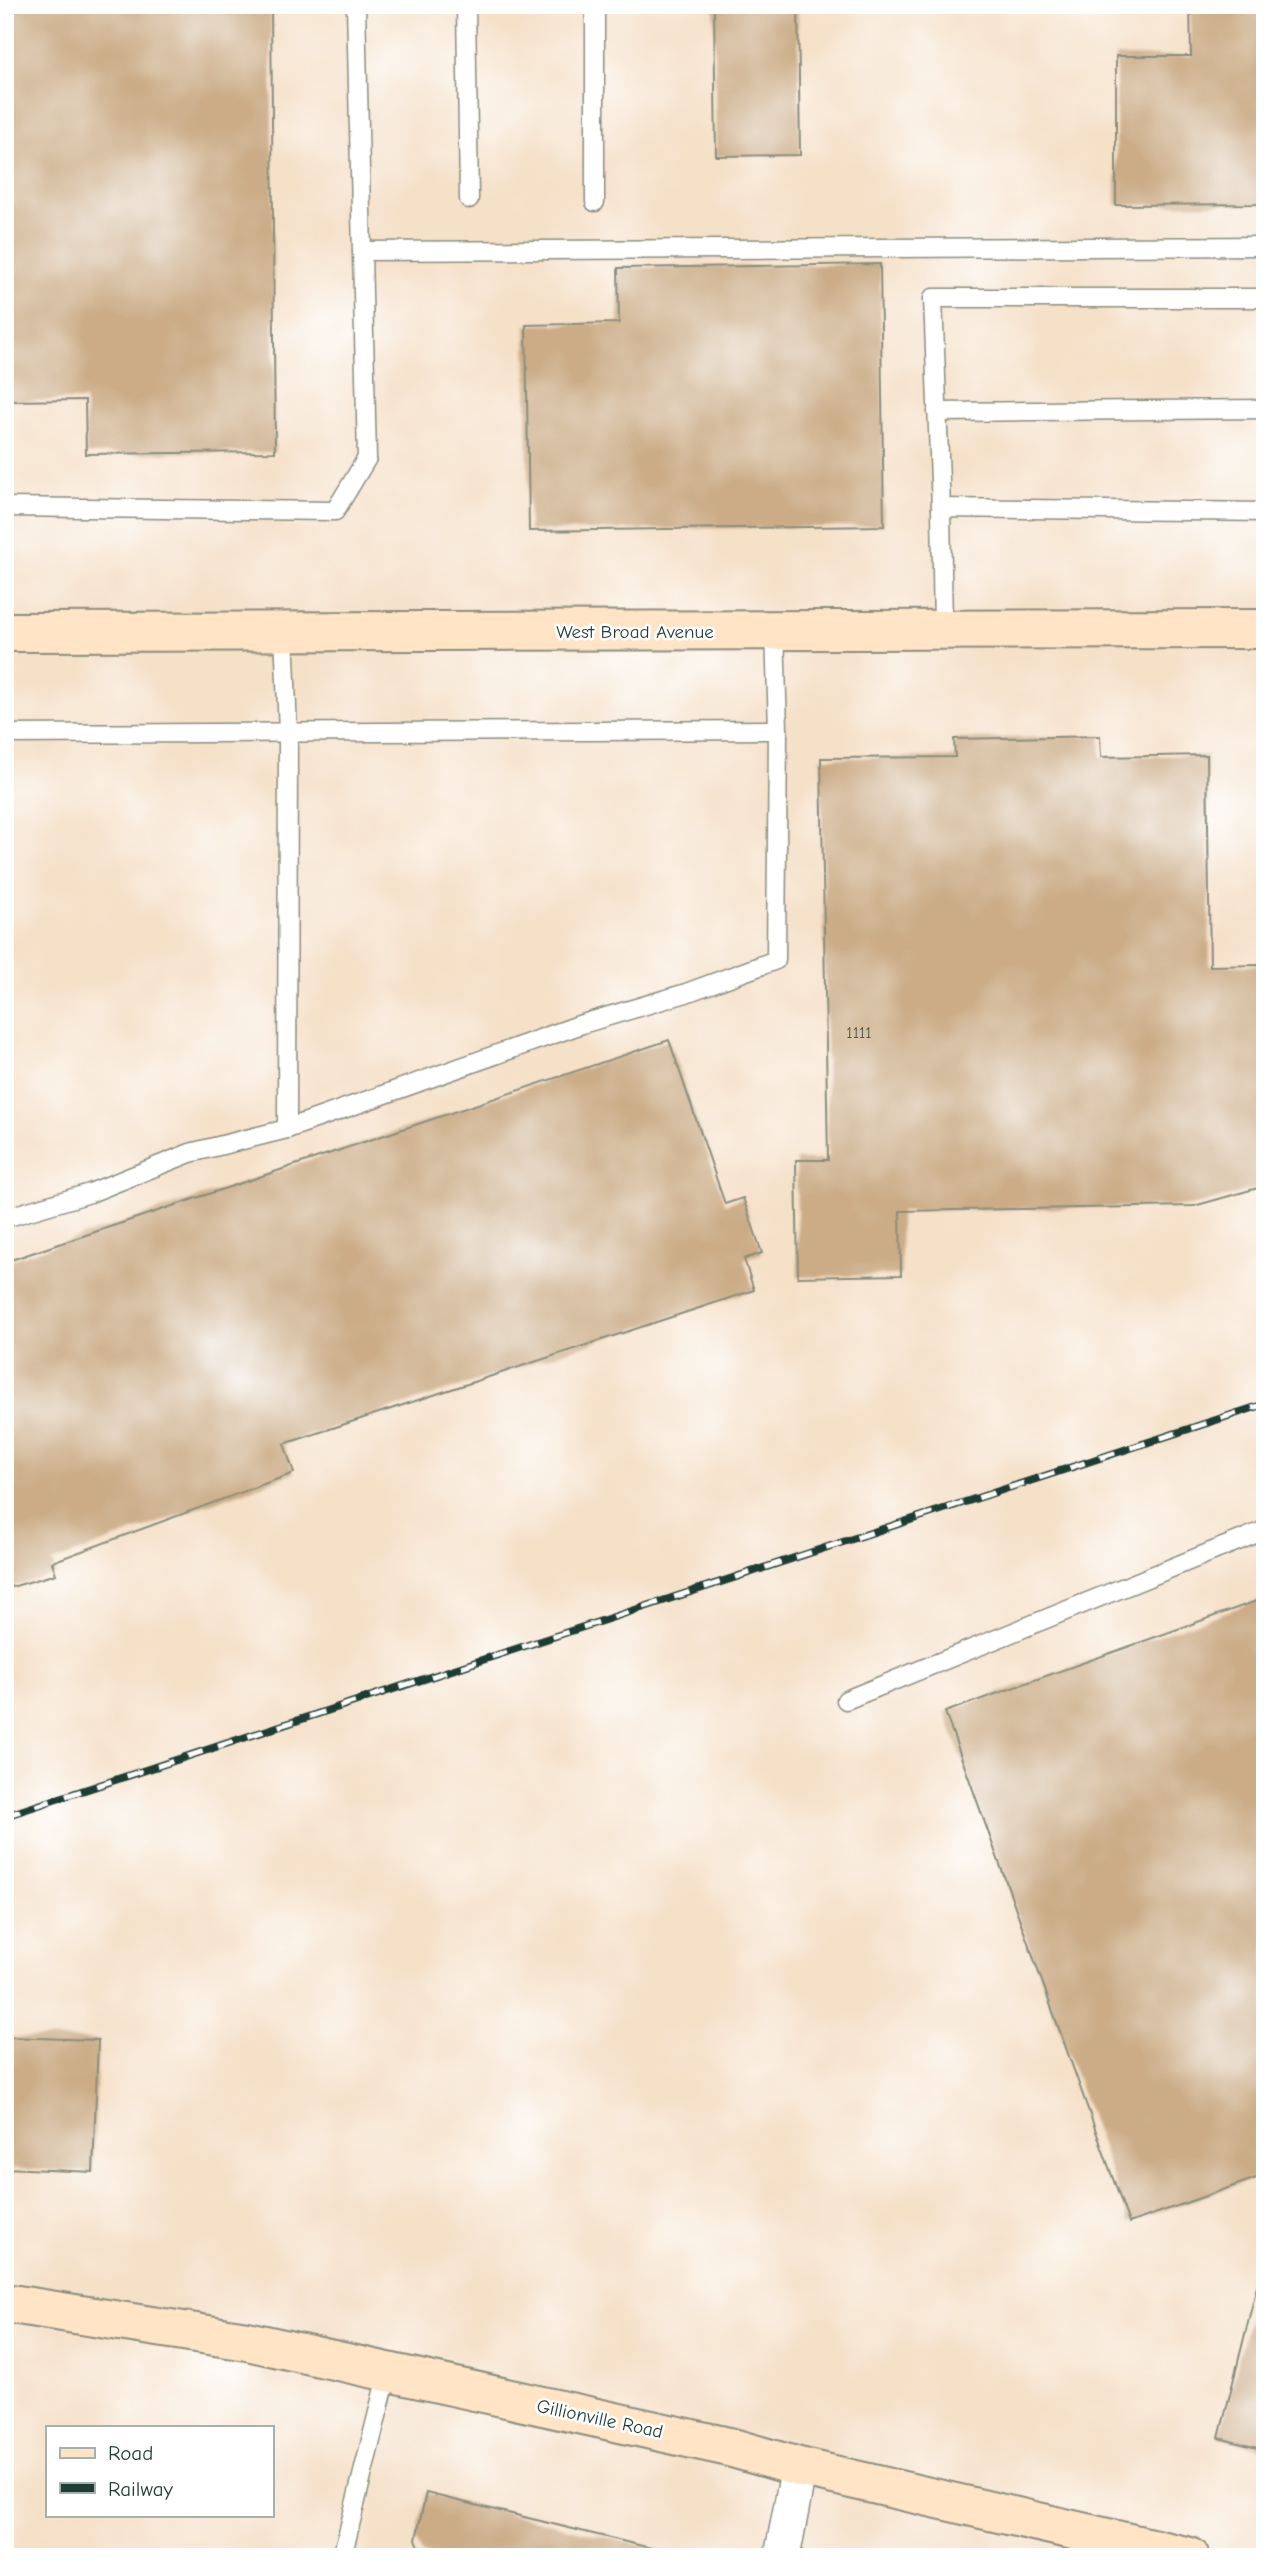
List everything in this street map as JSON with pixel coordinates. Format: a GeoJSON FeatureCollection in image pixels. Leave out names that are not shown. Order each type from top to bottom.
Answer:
{"type":"FeatureCollection","features":[{"type":"Feature","properties":{"kind":"street","name":"West Broad Avenue"},"geometry":{"type":"LineString","coordinates":[[5,632],[1265,629]]}},
{"type":"Feature","properties":{"kind":"street","name":"Gillionville Road"},"geometry":{"type":"LineString","coordinates":[[5,2303],[247,2340],[729,2447],[799,2467],[1189,2557]]}},
{"type":"Feature","properties":{"kind":"street"},"geometry":{"type":"LineString","coordinates":[[782,2557],[799,2467]]}},
{"type":"Feature","properties":{"kind":"lane"},"geometry":{"type":"LineString","coordinates":[[5,507],[335,511],[367,458],[356,5]]}},
{"type":"Feature","properties":{"kind":"lane"},"geometry":{"type":"LineString","coordinates":[[466,5],[469,199]]}},
{"type":"Feature","properties":{"kind":"lane"},"geometry":{"type":"LineString","coordinates":[[595,5],[595,202]]}},
{"type":"Feature","properties":{"kind":"lane"},"geometry":{"type":"LineString","coordinates":[[362,251],[1265,246]]}},
{"type":"Feature","properties":{"kind":"lane"},"geometry":{"type":"LineString","coordinates":[[943,630],[933,298],[1265,298]]}},
{"type":"Feature","properties":{"kind":"lane"},"geometry":{"type":"LineString","coordinates":[[937,412],[1265,409]]}},
{"type":"Feature","properties":{"kind":"lane"},"geometry":{"type":"LineString","coordinates":[[941,508],[1265,512]]}},
{"type":"Feature","properties":{"kind":"lane"},"geometry":{"type":"LineString","coordinates":[[5,1218],[90,1193],[190,1153],[287,1129],[582,1024],[686,993],[776,960],[778,730],[775,630]]}},
{"type":"Feature","properties":{"kind":"lane"},"geometry":{"type":"LineString","coordinates":[[284,631],[288,733],[287,1129]]}},
{"type":"Feature","properties":{"kind":"lane"},"geometry":{"type":"LineString","coordinates":[[5,734],[778,730]]}},
{"type":"Feature","properties":{"kind":"lane"},"geometry":{"type":"LineString","coordinates":[[846,1700],[1265,1530]]}},
{"type":"Feature","properties":{"kind":"lane"},"geometry":{"type":"LineString","coordinates":[[342,2557],[388,2372]]}},
{"type":"Feature","properties":{"kind":"building"},"geometry":{"type":"Polygon","coordinates":[[[5,5],[271,5],[275,452],[86,454],[85,400],[5,401],[5,5]]]}},
{"type":"Feature","properties":{"kind":"building"},"geometry":{"type":"Polygon","coordinates":[[[714,5],[798,5],[800,155],[716,156],[714,5]]]}},
{"type":"Feature","properties":{"kind":"building"},"geometry":{"type":"Polygon","coordinates":[[[1190,5],[1265,5],[1265,204],[1116,205],[1116,56],[1191,56],[1190,5]]]}},
{"type":"Feature","properties":{"kind":"building"},"geometry":{"type":"Polygon","coordinates":[[[880,264],[884,526],[529,531],[526,325],[619,323],[618,268],[880,264]]]}},
{"type":"Feature","properties":{"kind":"building"},"geometry":{"type":"Polygon","coordinates":[[[1100,736],[1101,757],[1207,755],[1210,966],[1259,965],[1260,995],[1265,995],[1265,1186],[1194,1206],[900,1211],[901,1275],[798,1277],[796,1160],[828,1160],[821,758],[955,757],[954,739],[1100,736]]]}},
{"type":"Feature","properties":{"kind":"building"},"geometry":{"type":"Polygon","coordinates":[[[669,1040],[725,1204],[743,1198],[762,1253],[744,1259],[754,1290],[284,1444],[294,1473],[52,1562],[56,1574],[5,1589],[5,1262],[669,1040]]]}},
{"type":"Feature","properties":{"kind":"building"},"geometry":{"type":"Polygon","coordinates":[[[1265,1598],[1265,2175],[1129,2223],[945,1712],[1265,1598]]]}},
{"type":"Feature","properties":{"kind":"building"},"geometry":{"type":"Polygon","coordinates":[[[5,2037],[98,2040],[93,2172],[5,2168],[5,2037]]]}},
{"type":"Feature","properties":{"kind":"building"},"geometry":{"type":"Polygon","coordinates":[[[1265,2258],[1265,2450],[1219,2438],[1265,2258]]]}},
{"type":"Feature","properties":{"kind":"building"},"geometry":{"type":"Polygon","coordinates":[[[426,2493],[675,2554],[674,2557],[431,2557],[422,2554],[416,2539],[426,2493]]]}},
{"type":"Feature","properties":{"kind":"railway"},"geometry":{"type":"LineString","coordinates":[[5,1816],[1265,1404]]}}]}
